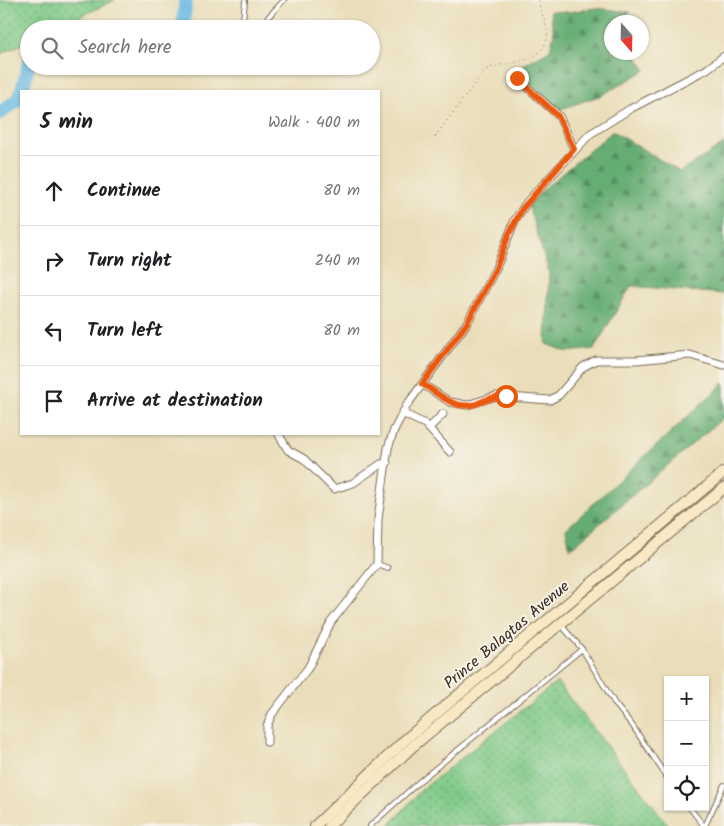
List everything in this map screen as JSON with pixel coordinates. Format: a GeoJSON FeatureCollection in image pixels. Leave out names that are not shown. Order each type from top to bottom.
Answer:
{"type":"FeatureCollection","features":[{"type":"Feature","properties":{"kind":"main road","name":"Prince Balagtas Avenue"},"geometry":{"type":"LineString","coordinates":[[315,826],[376,766],[467,687],[724,472]]}},
{"type":"Feature","properties":{"kind":"main road","name":"Prince Balagtas Avenue"},"geometry":{"type":"LineString","coordinates":[[329,826],[384,772],[724,488]]}},
{"type":"Feature","properties":{"kind":"main road"},"geometry":{"type":"LineString","coordinates":[[467,687],[474,695]]}},
{"type":"Feature","properties":{"kind":"street"},"geometry":{"type":"LineString","coordinates":[[267,742],[267,726],[272,714],[308,668],[331,622],[377,564],[378,519],[391,437],[402,413],[467,323],[488,286],[509,234],[522,209],[574,149],[590,134],[630,109],[707,69],[724,56]]}},
{"type":"Feature","properties":{"kind":"street"},"geometry":{"type":"LineString","coordinates":[[517,78],[558,116],[574,149]]}},
{"type":"Feature","properties":{"kind":"street"},"geometry":{"type":"LineString","coordinates":[[422,384],[450,402],[467,405],[496,396],[550,400],[559,395],[583,367],[596,360],[636,360],[690,355],[724,365]]}},
{"type":"Feature","properties":{"kind":"street"},"geometry":{"type":"LineString","coordinates":[[402,413],[429,428],[450,452]]}},
{"type":"Feature","properties":{"kind":"street"},"geometry":{"type":"LineString","coordinates":[[429,428],[443,414]]}},
{"type":"Feature","properties":{"kind":"street"},"geometry":{"type":"LineString","coordinates":[[279,436],[288,450],[304,459],[334,488],[353,483],[381,464],[387,463]]}},
{"type":"Feature","properties":{"kind":"lane"},"geometry":{"type":"LineString","coordinates":[[265,20],[284,0]]}},
{"type":"Feature","properties":{"kind":"lane"},"geometry":{"type":"LineString","coordinates":[[243,20],[245,1]]}},
{"type":"Feature","properties":{"kind":"lane"},"geometry":{"type":"LineString","coordinates":[[377,564],[388,568]]}},
{"type":"Feature","properties":{"kind":"lane"},"geometry":{"type":"LineString","coordinates":[[559,624],[582,648],[615,704],[632,725],[664,773]]}},
{"type":"Feature","properties":{"kind":"lane"},"geometry":{"type":"LineString","coordinates":[[370,826],[415,785],[582,648]]}},
{"type":"Feature","properties":{"kind":"lane"},"geometry":{"type":"LineString","coordinates":[[693,811],[704,826],[724,785]]}},
{"type":"Feature","properties":{"kind":"path"},"geometry":{"type":"LineString","coordinates":[[435,137],[484,71],[493,65],[518,63],[541,49],[546,39],[547,27],[541,14],[539,0]]}},
{"type":"Feature","properties":{"kind":"green space"},"geometry":{"type":"Polygon","coordinates":[[[0,0],[115,0],[73,20],[20,20],[20,45],[0,54],[0,0]]]}},
{"type":"Feature","properties":{"kind":"green space"},"geometry":{"type":"Polygon","coordinates":[[[595,8],[630,12],[626,15],[604,15],[604,60],[639,60],[646,70],[602,95],[558,110],[510,72],[550,50],[554,34],[550,11],[569,12],[595,8]]]}},
{"type":"Feature","properties":{"kind":"green space"},"geometry":{"type":"Polygon","coordinates":[[[613,131],[680,172],[724,144],[724,294],[631,286],[594,349],[567,352],[546,344],[549,272],[528,205],[547,186],[613,131]]]}},
{"type":"Feature","properties":{"kind":"green space"},"geometry":{"type":"Polygon","coordinates":[[[724,383],[724,417],[570,549],[566,529],[724,383]]]}},
{"type":"Feature","properties":{"kind":"green space"},"geometry":{"type":"Polygon","coordinates":[[[557,682],[669,826],[389,826],[420,791],[557,682]]]}},
{"type":"Feature","properties":{"kind":"waterway"},"geometry":{"type":"LineString","coordinates":[[183,20],[186,0]]}},
{"type":"Feature","properties":{"kind":"waterway"},"geometry":{"type":"LineString","coordinates":[[22,90],[26,75]]}},
{"type":"Feature","properties":{"kind":"waterway"},"geometry":{"type":"LineString","coordinates":[[0,113],[20,98]]}},
{"type":"Feature","properties":{"kind":"route"},"geometry":{"type":"LineString","coordinates":[[506,396],[496,396],[476,404],[458,405],[422,384],[467,323],[483,295],[509,234],[522,209],[574,149],[558,116],[542,99],[517,78]]}}]}
